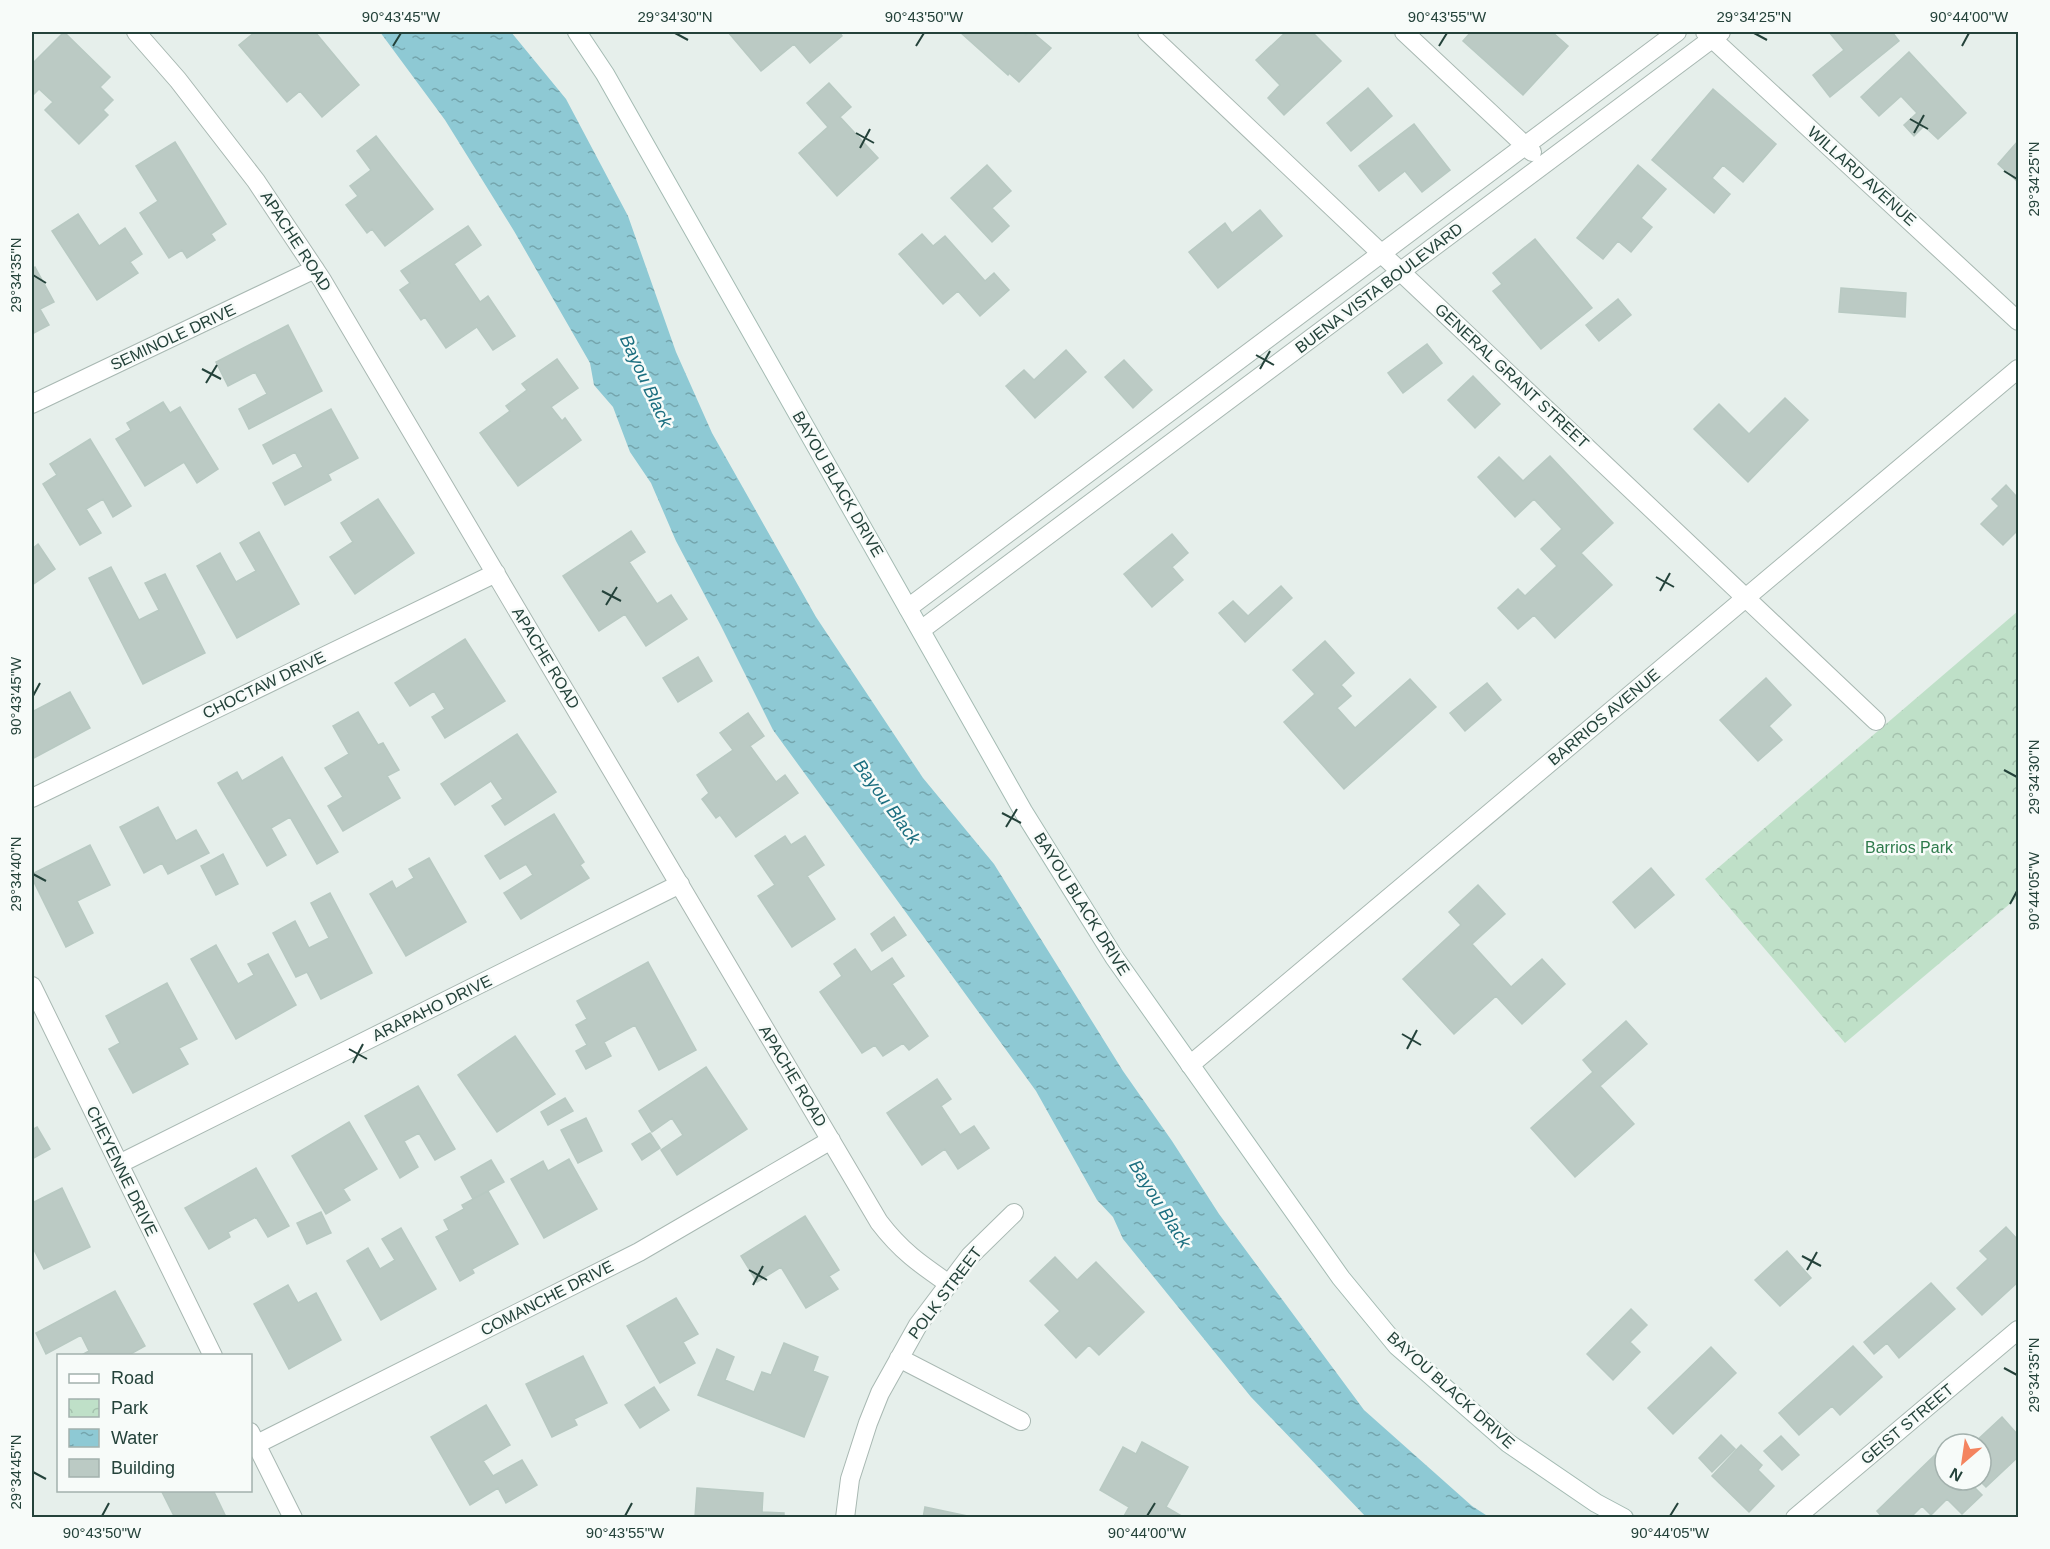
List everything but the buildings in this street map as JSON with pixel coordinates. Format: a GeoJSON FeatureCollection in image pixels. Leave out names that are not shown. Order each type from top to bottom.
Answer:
{"type":"FeatureCollection","features":[{"type":"Feature","properties":{"kind":"street","name":"APACHE ROAD"},"geometry":{"type":"LineString","coordinates":[[135,32],[178,80],[256,181],[315,270],[879,1222],[894,1242],[913,1259],[949,1284]]}},
{"type":"Feature","properties":{"kind":"street","name":"BAYOU BLACK DRIVE"},"geometry":{"type":"LineString","coordinates":[[577,32],[605,74],[1023,811],[1108,949],[1341,1278],[1396,1346],[1508,1443],[1596,1503],[1624,1518]]}},
{"type":"Feature","properties":{"kind":"street","name":"GENERAL GRANT STREET"},"geometry":{"type":"LineString","coordinates":[[1147,32],[1876,721]]}},
{"type":"Feature","properties":{"kind":"street"},"geometry":{"type":"LineString","coordinates":[[1404,32],[1545,164]]}},
{"type":"Feature","properties":{"kind":"street","name":"BUENA VISTA BOULEVARD"},"geometry":{"type":"LineString","coordinates":[[908,608],[1677,32]]}},
{"type":"Feature","properties":{"kind":"street","name":"BUENA VISTA BOULEVARD"},"geometry":{"type":"LineString","coordinates":[[921,630],[1545,164],[1713,34]]}},
{"type":"Feature","properties":{"kind":"street","name":"WILLARD AVENUE"},"geometry":{"type":"LineString","coordinates":[[1713,34],[2019,321]]}},
{"type":"Feature","properties":{"kind":"street","name":"SEMINOLE DRIVE"},"geometry":{"type":"LineString","coordinates":[[32,404],[315,270]]}},
{"type":"Feature","properties":{"kind":"street","name":"BARRIOS AVENUE"},"geometry":{"type":"LineString","coordinates":[[1190,1065],[2019,369]]}},
{"type":"Feature","properties":{"kind":"street","name":"CHOCTAW DRIVE"},"geometry":{"type":"LineString","coordinates":[[32,798],[496,573]]}},
{"type":"Feature","properties":{"kind":"street","name":"ARAPAHO DRIVE"},"geometry":{"type":"LineString","coordinates":[[119,1164],[680,884]]}},
{"type":"Feature","properties":{"kind":"street","name":"CHEYENNE DRIVE"},"geometry":{"type":"LineString","coordinates":[[32,986],[212,1354]]}},
{"type":"Feature","properties":{"kind":"street","name":"COMANCHE DRIVE"},"geometry":{"type":"LineString","coordinates":[[254,1438],[639,1252],[831,1140]]}},
{"type":"Feature","properties":{"kind":"street","name":"POLK STREET"},"geometry":{"type":"LineString","coordinates":[[845,1518],[850,1479],[879,1393],[918,1325],[970,1256],[1014,1213]]}},
{"type":"Feature","properties":{"kind":"street","name":"GEIST STREET"},"geometry":{"type":"LineString","coordinates":[[1795,1518],[2019,1330]]}},
{"type":"Feature","properties":{"kind":"street"},"geometry":{"type":"LineString","coordinates":[[899,1358],[1022,1421]]}},
{"type":"Feature","properties":{"kind":"street"},"geometry":{"type":"LineString","coordinates":[[254,1438],[293,1518]]}},
{"type":"Feature","properties":{"kind":"green space","name":"Barrios Park"},"geometry":{"type":"Polygon","coordinates":[[[2018,611],[2018,897],[1845,1043],[1705,879],[2018,611]]]}},
{"type":"Feature","properties":{"kind":"water","name":"Bayou Black"},"geometry":{"type":"Polygon","coordinates":[[[380,32],[511,32],[566,99],[628,216],[676,352],[712,433],[816,617],[923,778],[994,864],[1123,1071],[1219,1214],[1364,1410],[1472,1506],[1489,1517],[1366,1517],[1251,1397],[1123,1239],[1113,1217],[1097,1200],[1036,1091],[773,730],[676,541],[651,483],[630,452],[613,407],[594,385],[590,363],[514,231],[445,120],[380,32]]]}}]}
